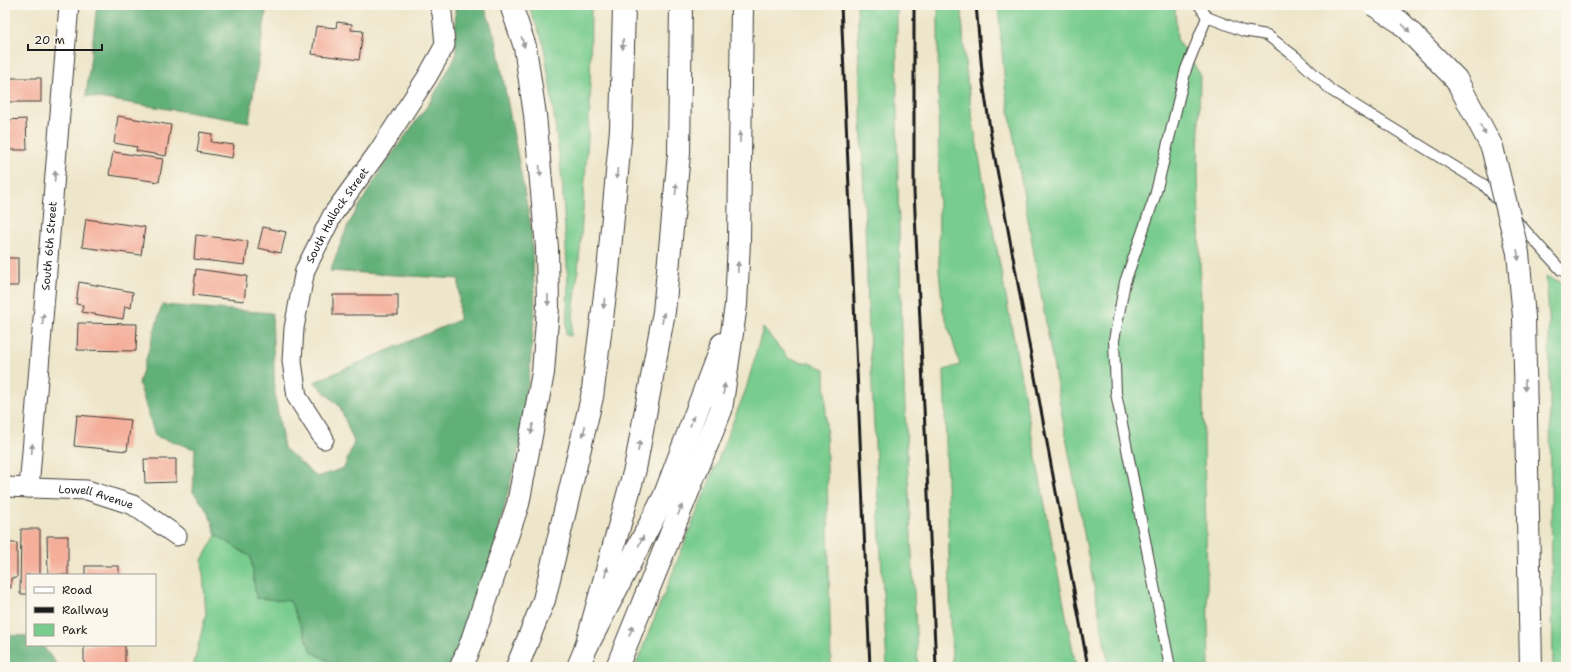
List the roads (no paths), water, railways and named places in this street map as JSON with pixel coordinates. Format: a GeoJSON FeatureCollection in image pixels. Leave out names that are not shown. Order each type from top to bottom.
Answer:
{"type":"FeatureCollection","features":[{"type":"Feature","properties":{"kind":"highway"},"geometry":{"type":"LineString","coordinates":[[461,667],[471,643],[518,504],[543,373],[548,307],[547,248],[535,115],[525,47],[511,5]]}},
{"type":"Feature","properties":{"kind":"highway"},"geometry":{"type":"LineString","coordinates":[[517,667],[544,600],[592,397],[608,271],[621,129],[624,5]]}},
{"type":"Feature","properties":{"kind":"highway"},"geometry":{"type":"LineString","coordinates":[[581,659],[635,469],[664,312],[679,154],[681,5]]}},
{"type":"Feature","properties":{"kind":"highway"},"geometry":{"type":"LineString","coordinates":[[617,667],[721,410],[736,306],[739,242],[742,5]]}},
{"type":"Feature","properties":{"kind":"highway"},"geometry":{"type":"LineString","coordinates":[[1374,5],[1400,22],[1456,79],[1492,147],[1518,253],[1524,317],[1531,667]]}},
{"type":"Feature","properties":{"kind":"highway"},"geometry":{"type":"LineString","coordinates":[[581,659],[664,498],[736,306]]}},
{"type":"Feature","properties":{"kind":"highway"},"geometry":{"type":"LineString","coordinates":[[503,667],[544,600]]}},
{"type":"Feature","properties":{"kind":"street","name":"South 6th Street"},"geometry":{"type":"LineString","coordinates":[[29,488],[69,5]]}},
{"type":"Feature","properties":{"kind":"street","name":"South Hallock Street"},"geometry":{"type":"LineString","coordinates":[[324,439],[297,397],[292,361],[294,328],[306,270],[333,214],[382,146],[427,77],[444,45],[442,13],[439,5]]}},
{"type":"Feature","properties":{"kind":"street","name":"Lowell Avenue"},"geometry":{"type":"LineString","coordinates":[[5,487],[87,490],[133,505],[177,536]]}},
{"type":"Feature","properties":{"kind":"lane"},"geometry":{"type":"LineString","coordinates":[[1199,5],[1207,17],[1243,31],[1267,35],[1296,58],[1332,91],[1483,184],[1561,270],[1566,272]]}},
{"type":"Feature","properties":{"kind":"lane"},"geometry":{"type":"LineString","coordinates":[[1170,667],[1116,393],[1114,340],[1125,282],[1155,196],[1186,69],[1207,17]]}},
{"type":"Feature","properties":{"kind":"railway"},"geometry":{"type":"LineString","coordinates":[[841,5],[870,667]]}},
{"type":"Feature","properties":{"kind":"railway"},"geometry":{"type":"LineString","coordinates":[[914,5],[914,191],[936,667]]}},
{"type":"Feature","properties":{"kind":"railway"},"geometry":{"type":"LineString","coordinates":[[976,5],[983,82],[992,142],[1088,667]]}}]}
